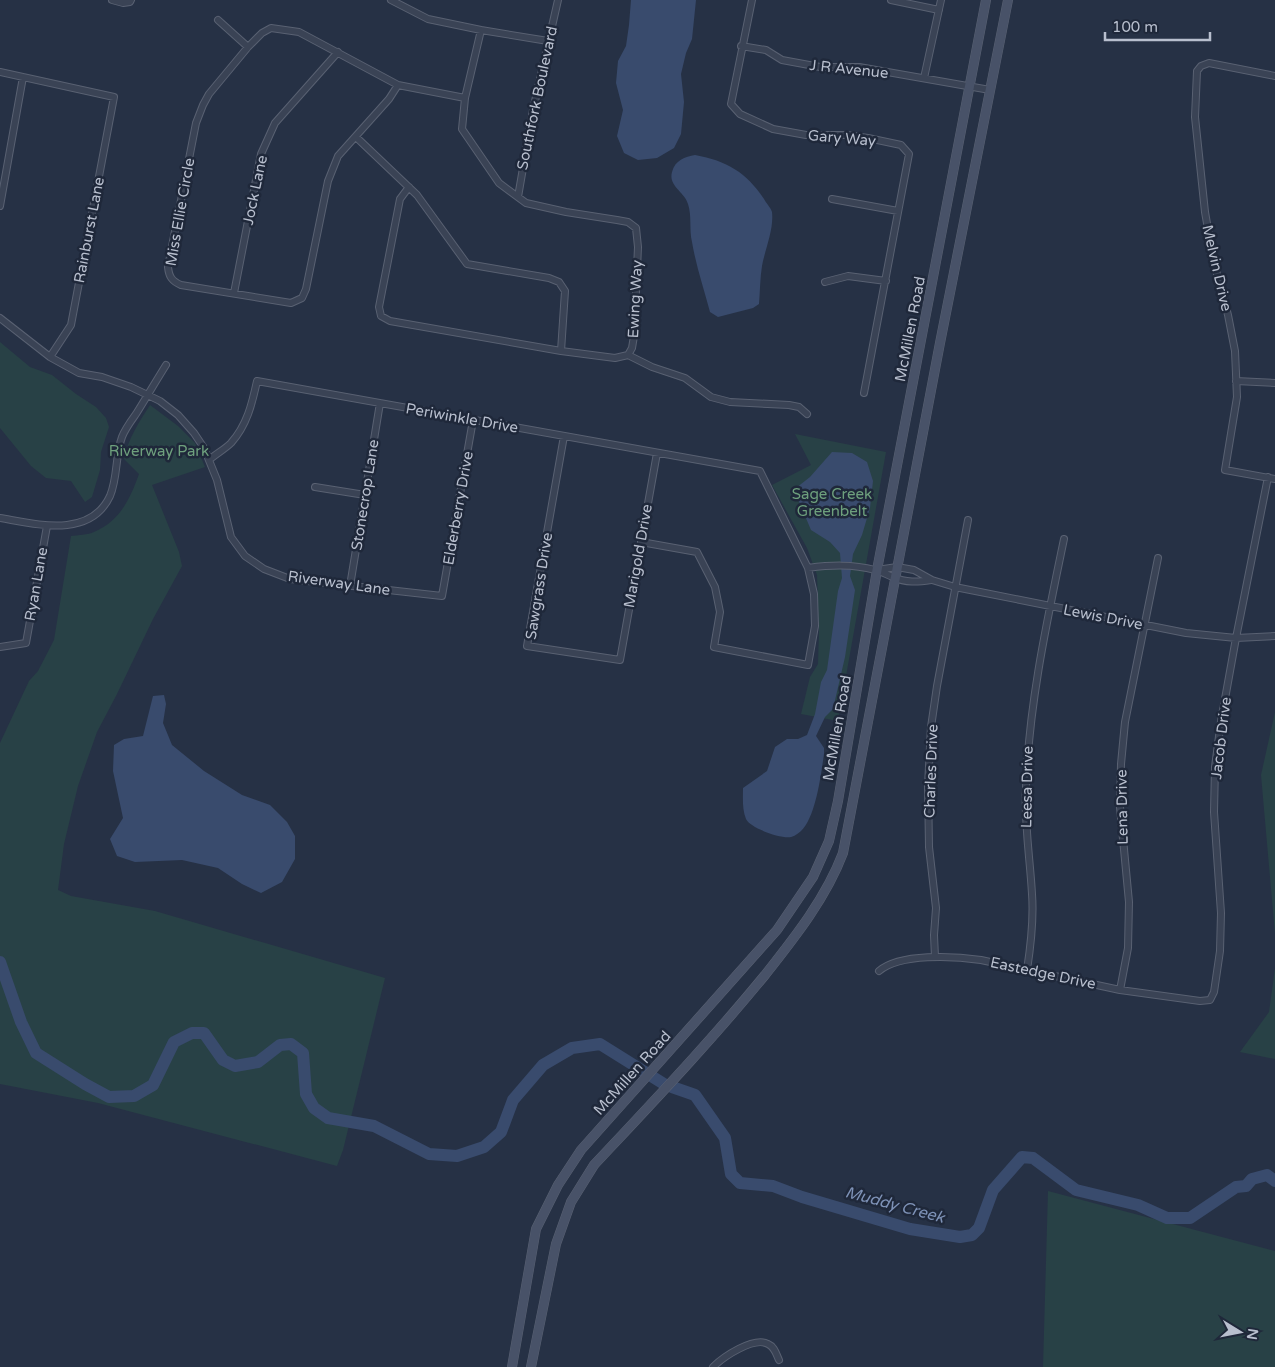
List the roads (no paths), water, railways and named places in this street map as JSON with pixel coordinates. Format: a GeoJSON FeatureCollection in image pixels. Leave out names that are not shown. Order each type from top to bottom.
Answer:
{"type":"FeatureCollection","features":[{"type":"Feature","properties":{"kind":"main road","name":"McMillen Road"},"geometry":{"type":"LineString","coordinates":[[512,1367],[536,1230],[558,1184],[581,1150],[777,930],[814,877],[829,841],[838,801],[877,570],[986,0]]}},
{"type":"Feature","properties":{"kind":"main road","name":"McMillen Road"},"geometry":{"type":"LineString","coordinates":[[531,1367],[556,1244],[571,1202],[583,1181],[594,1165],[713,1037],[750,993],[810,915],[835,873],[843,853],[1008,0]]}},
{"type":"Feature","properties":{"kind":"street"},"geometry":{"type":"LineString","coordinates":[[112,0],[123,3],[131,1]]}},
{"type":"Feature","properties":{"kind":"street"},"geometry":{"type":"LineString","coordinates":[[391,0],[428,19],[548,41]]}},
{"type":"Feature","properties":{"kind":"street","name":"Southfork Boulevard"},"geometry":{"type":"LineString","coordinates":[[518,197],[533,110],[558,0]]}},
{"type":"Feature","properties":{"kind":"street","name":"Gary Way"},"geometry":{"type":"LineString","coordinates":[[752,0],[741,46],[731,104],[740,114],[773,129],[806,135],[847,135],[901,145],[909,154],[864,393]]}},
{"type":"Feature","properties":{"kind":"street"},"geometry":{"type":"LineString","coordinates":[[891,0],[939,10]]}},
{"type":"Feature","properties":{"kind":"street"},"geometry":{"type":"LineString","coordinates":[[924,78],[941,0]]}},
{"type":"Feature","properties":{"kind":"street"},"geometry":{"type":"LineString","coordinates":[[218,20],[248,47]]}},
{"type":"Feature","properties":{"kind":"street","name":"Miss Ellie Circle"},"geometry":{"type":"LineString","coordinates":[[398,85],[389,99],[338,156],[328,181],[306,290],[302,298],[291,303],[173,281],[169,275],[168,267],[196,123],[209,94],[262,33],[271,28],[299,32],[398,85],[465,98]]}},
{"type":"Feature","properties":{"kind":"street","name":"Ewing Way"},"geometry":{"type":"LineString","coordinates":[[410,187],[400,199],[379,307],[381,316],[390,321],[561,351],[616,358],[628,354],[632,348],[634,336],[638,247],[636,228],[628,222],[526,203],[499,183],[462,129],[465,98],[480,30]]}},
{"type":"Feature","properties":{"kind":"street","name":"J R Avenue"},"geometry":{"type":"LineString","coordinates":[[741,46],[766,50],[782,60],[820,67],[859,67],[990,90]]}},
{"type":"Feature","properties":{"kind":"street","name":"Jock Lane"},"geometry":{"type":"LineString","coordinates":[[234,293],[265,146],[275,123],[338,52]]}},
{"type":"Feature","properties":{"kind":"street","name":"Melvin Drive"},"geometry":{"type":"LineString","coordinates":[[1271,478],[1225,470],[1237,398],[1236,351],[1214,263],[1205,212],[1195,117],[1197,71],[1201,66],[1209,63],[1275,76]]}},
{"type":"Feature","properties":{"kind":"street"},"geometry":{"type":"LineString","coordinates":[[0,72],[23,77],[0,206]]}},
{"type":"Feature","properties":{"kind":"street","name":"Rainburst Lane"},"geometry":{"type":"LineString","coordinates":[[23,77],[114,97],[71,325],[50,357]]}},
{"type":"Feature","properties":{"kind":"street"},"geometry":{"type":"LineString","coordinates":[[356,137],[410,187],[467,264],[548,278],[559,282],[565,291],[561,351]]}},
{"type":"Feature","properties":{"kind":"street"},"geometry":{"type":"LineString","coordinates":[[832,199],[898,211]]}},
{"type":"Feature","properties":{"kind":"street"},"geometry":{"type":"LineString","coordinates":[[825,282],[848,276],[886,281]]}},
{"type":"Feature","properties":{"kind":"street","name":"Riverway Lane"},"geometry":{"type":"LineString","coordinates":[[0,318],[50,357],[79,372],[102,377],[131,387],[160,401],[178,415],[194,433],[217,480],[231,537],[245,556],[264,569],[290,579],[442,596]]}},
{"type":"Feature","properties":{"kind":"street"},"geometry":{"type":"LineString","coordinates":[[628,354],[652,367],[685,378],[711,397],[730,402],[789,405],[799,407],[807,414]]}},
{"type":"Feature","properties":{"kind":"street"},"geometry":{"type":"LineString","coordinates":[[0,518],[47,526],[63,526],[81,523],[99,511],[110,496],[115,475],[117,453],[123,435],[166,365]]}},
{"type":"Feature","properties":{"kind":"street","name":"Periwinkle Drive"},"geometry":{"type":"LineString","coordinates":[[208,460],[230,444],[241,429],[250,411],[257,381],[657,452],[760,471],[808,568]]}},
{"type":"Feature","properties":{"kind":"street"},"geometry":{"type":"LineString","coordinates":[[1236,382],[1275,383]]}},
{"type":"Feature","properties":{"kind":"street","name":"Stonecrop Lane"},"geometry":{"type":"LineString","coordinates":[[350,586],[380,403]]}},
{"type":"Feature","properties":{"kind":"street","name":"Elderberry Drive"},"geometry":{"type":"LineString","coordinates":[[442,596],[473,420]]}},
{"type":"Feature","properties":{"kind":"street","name":"Sawgrass Drive"},"geometry":{"type":"LineString","coordinates":[[564,436],[528,646],[620,660]]}},
{"type":"Feature","properties":{"kind":"street","name":"Marigold Drive"},"geometry":{"type":"LineString","coordinates":[[620,660],[657,452]]}},
{"type":"Feature","properties":{"kind":"street","name":"Jacob Drive"},"geometry":{"type":"LineString","coordinates":[[1210,1000],[1214,992],[1220,951],[1221,913],[1214,812],[1215,767],[1236,638],[1271,478]]}},
{"type":"Feature","properties":{"kind":"street"},"geometry":{"type":"LineString","coordinates":[[314,487],[365,495]]}},
{"type":"Feature","properties":{"kind":"street","name":"Charles Drive"},"geometry":{"type":"LineString","coordinates":[[935,957],[936,908],[930,847],[928,786],[934,710],[968,520]]}},
{"type":"Feature","properties":{"kind":"street","name":"Ryan Lane"},"geometry":{"type":"LineString","coordinates":[[0,647],[26,643],[47,526]]}},
{"type":"Feature","properties":{"kind":"street","name":"Leesa Drive"},"geometry":{"type":"LineString","coordinates":[[1027,970],[1032,930],[1032,895],[1026,839],[1025,790],[1028,734],[1036,680],[1064,539]]}},
{"type":"Feature","properties":{"kind":"street"},"geometry":{"type":"LineString","coordinates":[[641,542],[697,552],[715,587],[720,612],[714,647],[808,665],[815,626],[814,594],[808,568]]}},
{"type":"Feature","properties":{"kind":"street","name":"Lena Drive"},"geometry":{"type":"LineString","coordinates":[[1120,990],[1128,948],[1129,902],[1120,807],[1121,764],[1126,722],[1158,558]]}},
{"type":"Feature","properties":{"kind":"street","name":"Lewis Drive"},"geometry":{"type":"LineString","coordinates":[[808,568],[836,564],[859,566],[913,582],[932,580]]}},
{"type":"Feature","properties":{"kind":"street","name":"Lewis Drive"},"geometry":{"type":"LineString","coordinates":[[877,570],[897,567],[914,570],[932,580],[956,587],[1186,633],[1236,638],[1275,636]]}},
{"type":"Feature","properties":{"kind":"street","name":"Eastedge Drive"},"geometry":{"type":"LineString","coordinates":[[879,971],[886,965],[897,961],[935,957],[962,957],[1120,990],[1200,1001],[1210,1000]]}},
{"type":"Feature","properties":{"kind":"street"},"geometry":{"type":"LineString","coordinates":[[713,1367],[727,1355],[757,1342],[768,1344],[774,1348],[779,1360]]}},
{"type":"Feature","properties":{"kind":"water"},"geometry":{"type":"Polygon","coordinates":[[[631,0],[696,0],[692,39],[686,53],[681,74],[684,102],[681,134],[674,148],[657,158],[638,160],[624,153],[617,136],[623,110],[616,83],[618,61],[626,46],[631,0]]]}},
{"type":"Feature","properties":{"kind":"water"},"geometry":{"type":"Polygon","coordinates":[[[695,155],[726,164],[735,169],[757,190],[772,212],[772,226],[760,280],[759,304],[753,308],[718,317],[710,312],[698,269],[691,237],[688,204],[671,177],[673,168],[678,162],[695,155]]]}},
{"type":"Feature","properties":{"kind":"water"},"geometry":{"type":"Polygon","coordinates":[[[832,452],[852,453],[867,462],[873,481],[870,508],[862,535],[853,554],[850,576],[855,590],[845,657],[833,709],[825,717],[816,736],[824,748],[817,795],[810,816],[801,831],[792,837],[786,837],[766,832],[753,826],[746,819],[743,804],[743,788],[767,771],[775,747],[787,739],[798,739],[807,735],[815,714],[821,682],[827,670],[838,591],[842,578],[840,553],[830,542],[811,530],[797,497],[796,488],[810,477],[832,452]]]}},
{"type":"Feature","properties":{"kind":"water"},"geometry":{"type":"Polygon","coordinates":[[[164,695],[166,704],[163,723],[172,745],[204,771],[242,795],[270,805],[287,822],[295,836],[295,859],[282,882],[261,893],[242,884],[218,868],[182,860],[135,862],[117,856],[110,839],[123,818],[113,771],[114,745],[124,739],[143,736],[153,696],[164,695]]]}},
{"type":"Feature","properties":{"kind":"waterway","name":"Muddy Creek"},"geometry":{"type":"LineString","coordinates":[[0,962],[21,1022],[36,1053],[109,1097],[134,1096],[153,1085],[174,1042],[192,1033],[204,1033],[223,1060],[235,1066],[258,1062],[280,1045],[291,1044],[303,1053],[306,1094],[314,1108],[328,1118],[374,1126],[429,1154],[457,1156],[484,1147],[501,1132],[513,1100],[543,1065],[572,1048],[600,1044],[664,1084]]}},
{"type":"Feature","properties":{"kind":"waterway","name":"Muddy Creek"},"geometry":{"type":"LineString","coordinates":[[672,1087],[695,1095],[725,1138],[731,1174],[740,1183],[773,1186],[802,1197],[910,1229],[960,1237],[972,1235],[979,1228],[993,1190],[1022,1157],[1033,1158],[1076,1190],[1138,1205],[1167,1218],[1190,1218],[1236,1187],[1246,1186],[1252,1179],[1267,1175],[1275,1181]]}},
{"type":"Feature","properties":{"kind":"park label","name":"Riverway Park"},"geometry":{"type":"Point","coordinates":[159,451]}},
{"type":"Feature","properties":{"kind":"park label","name":"Sage Creek Greenbelt"},"geometry":{"type":"Point","coordinates":[832,502]}}]}
